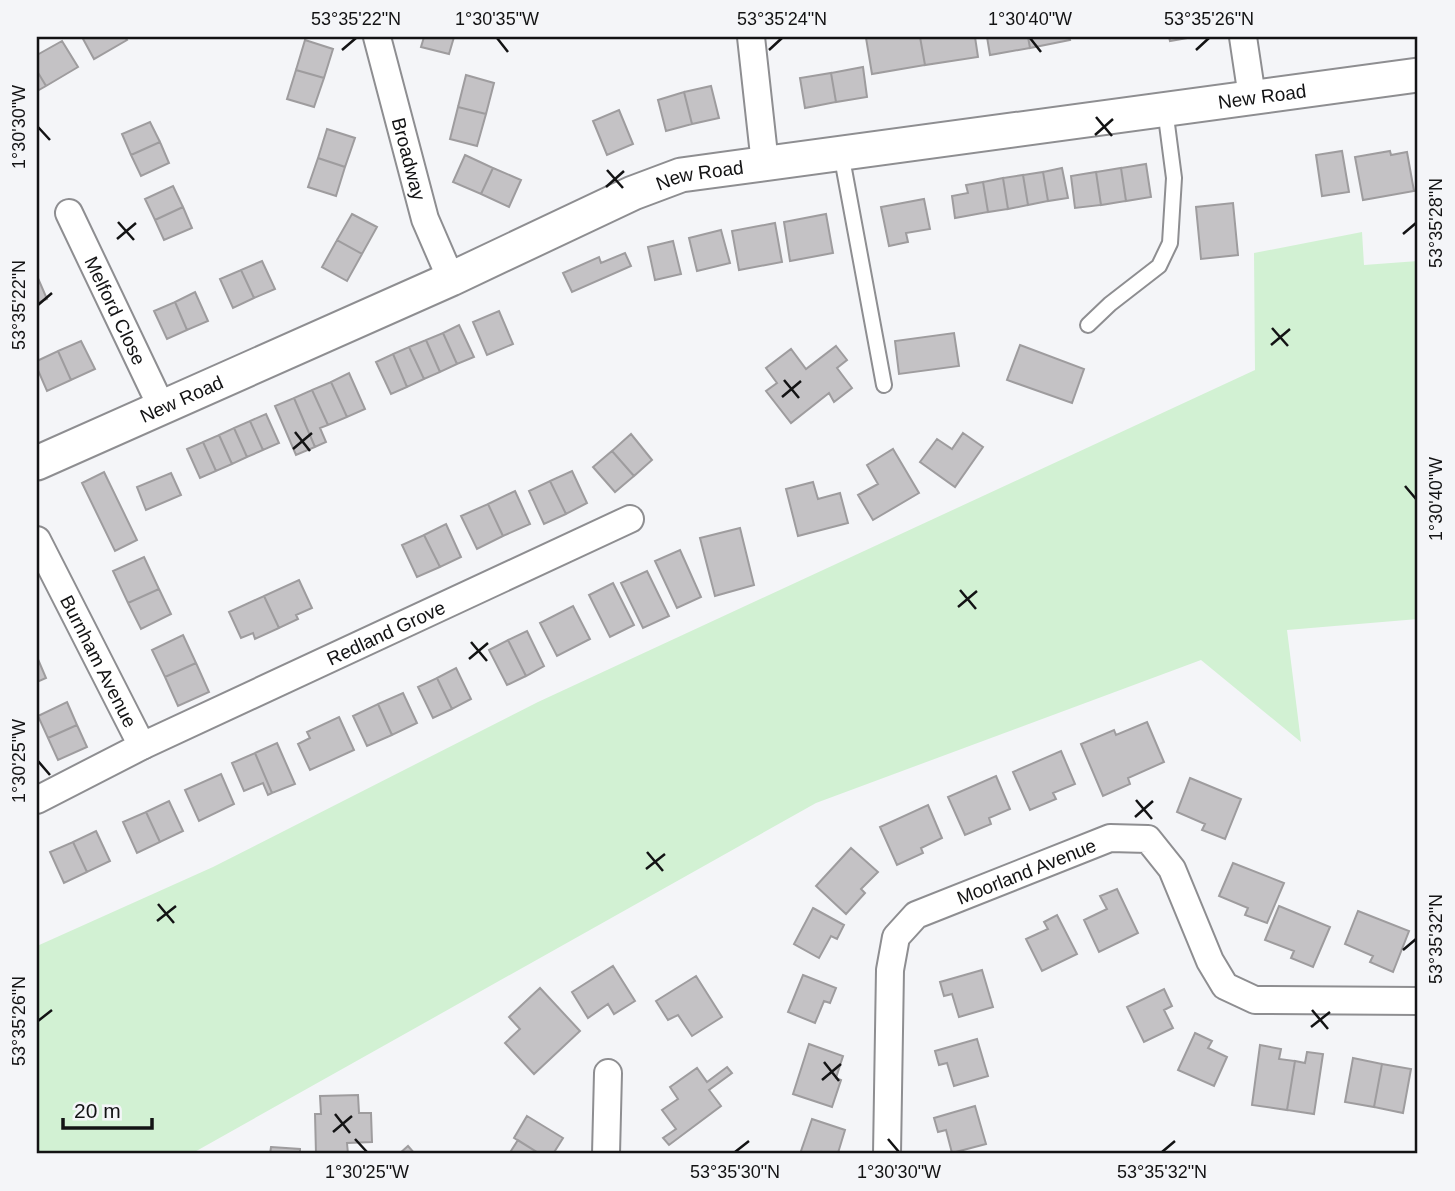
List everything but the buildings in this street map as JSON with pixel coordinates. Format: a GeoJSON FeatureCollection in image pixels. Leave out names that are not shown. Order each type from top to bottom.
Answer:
{"type":"FeatureCollection","features":[{"type":"Feature","properties":{"kind":"street","name":"Broadway"},"geometry":{"type":"LineString","coordinates":[[377,37],[425,219],[452,279]]}},
{"type":"Feature","properties":{"kind":"street"},"geometry":{"type":"LineString","coordinates":[[751,37],[765,164]]}},
{"type":"Feature","properties":{"kind":"street"},"geometry":{"type":"LineString","coordinates":[[1243,37],[1252,97]]}},
{"type":"Feature","properties":{"kind":"street","name":"New Road"},"geometry":{"type":"LineString","coordinates":[[37,463],[452,279],[633,193],[681,175],[1418,75]]}},
{"type":"Feature","properties":{"kind":"street","name":"Melford Close"},"geometry":{"type":"LineString","coordinates":[[69,213],[162,408]]}},
{"type":"Feature","properties":{"kind":"street","name":"Redland Grove"},"geometry":{"type":"LineString","coordinates":[[37,800],[142,746],[630,519]]}},
{"type":"Feature","properties":{"kind":"street","name":"Burnham Avenue"},"geometry":{"type":"LineString","coordinates":[[37,540],[142,746]]}},
{"type":"Feature","properties":{"kind":"street","name":"Moorland Avenue"},"geometry":{"type":"LineString","coordinates":[[887,1154],[890,970],[896,937],[916,915],[1110,838],[1148,839],[1172,869],[1210,961],[1225,986],[1255,1000],[1418,1001]]}},
{"type":"Feature","properties":{"kind":"street"},"geometry":{"type":"LineString","coordinates":[[606,1154],[608,1073]]}},
{"type":"Feature","properties":{"kind":"lane"},"geometry":{"type":"LineString","coordinates":[[1088,325],[1159,266],[1170,243],[1174,178],[1165,109]]}},
{"type":"Feature","properties":{"kind":"lane"},"geometry":{"type":"LineString","coordinates":[[841,153],[884,385]]}},
{"type":"Feature","properties":{"kind":"green space"},"geometry":{"type":"Polygon","coordinates":[[[1362,232],[1364,265],[1418,261],[1418,619],[1287,630],[1301,742],[1201,660],[816,803],[191,1154],[37,1154],[37,946],[213,867],[538,702],[1255,370],[1254,253],[1362,232]]]}}]}
